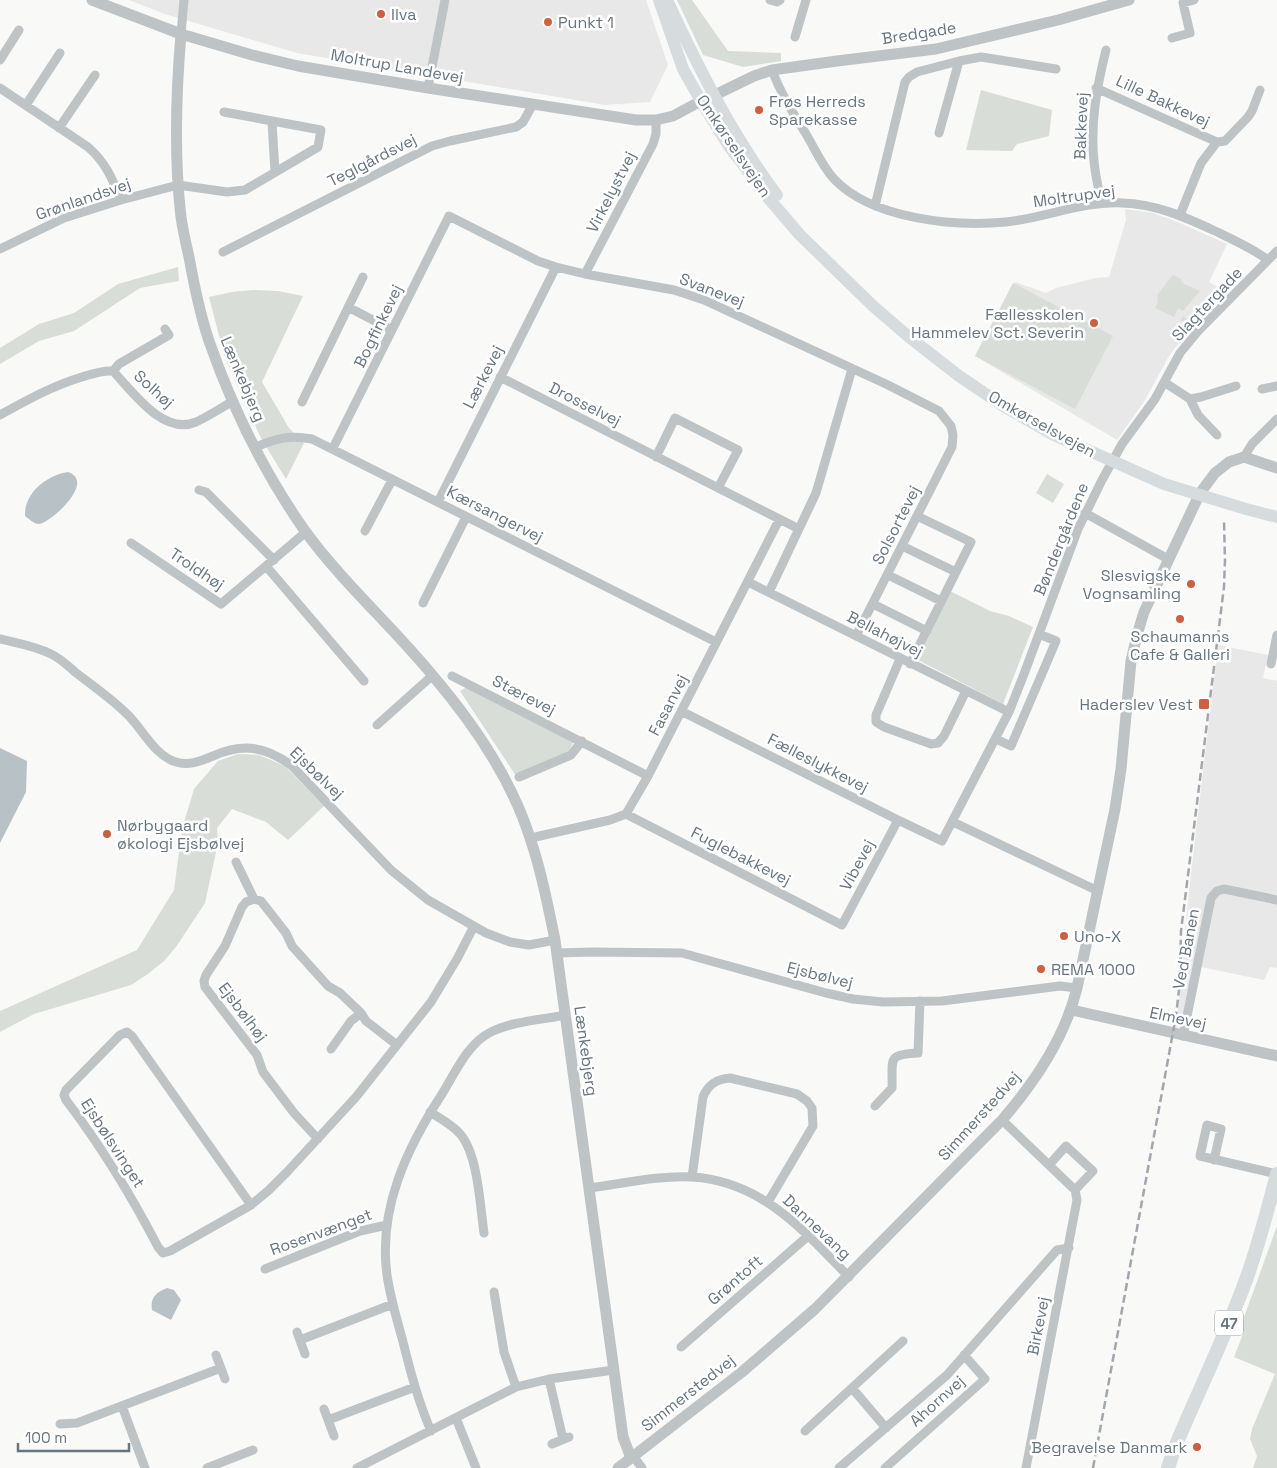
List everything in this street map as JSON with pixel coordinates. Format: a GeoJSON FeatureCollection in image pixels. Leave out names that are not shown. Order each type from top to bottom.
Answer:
{"type":"FeatureCollection","features":[{"type":"Feature","properties":{"kind":"main road","name":"Omkørselsvejen"},"geometry":{"type":"LineString","coordinates":[[659,0],[684,68],[701,101],[730,146],[770,200],[800,235],[873,306],[909,337],[959,376],[1005,407],[1054,435],[1164,484],[1277,517]]}},
{"type":"Feature","properties":{"kind":"main road","name":"Omkørselsvejen"},"geometry":{"type":"LineString","coordinates":[[667,0],[691,51],[760,171],[806,233],[839,273]]}},
{"type":"Feature","properties":{"kind":"main road"},"geometry":{"type":"LineString","coordinates":[[669,30],[679,44],[699,84],[704,90],[715,95]]}},
{"type":"Feature","properties":{"kind":"main road"},"geometry":{"type":"LineString","coordinates":[[715,95],[701,101],[716,113],[742,151],[760,171]]}},
{"type":"Feature","properties":{"kind":"main road"},"geometry":{"type":"LineString","coordinates":[[1246,509],[1277,511]]}},
{"type":"Feature","properties":{"kind":"main road"},"geometry":{"type":"LineString","coordinates":[[1246,509],[1277,522]]}},
{"type":"Feature","properties":{"kind":"main road","name":"47"},"geometry":{"type":"LineString","coordinates":[[1168,1468],[1175,1447],[1247,1278],[1261,1235],[1277,1174]]}},
{"type":"Feature","properties":{"kind":"street","name":"Moltrup Landevej"},"geometry":{"type":"LineString","coordinates":[[92,0],[181,34],[252,55],[298,66],[428,88],[617,118],[656,120],[673,116],[701,101]]}},
{"type":"Feature","properties":{"kind":"street"},"geometry":{"type":"LineString","coordinates":[[181,34],[184,0]]}},
{"type":"Feature","properties":{"kind":"street"},"geometry":{"type":"LineString","coordinates":[[428,88],[444,0]]}},
{"type":"Feature","properties":{"kind":"street"},"geometry":{"type":"LineString","coordinates":[[770,0],[777,2],[780,0]]}},
{"type":"Feature","properties":{"kind":"street"},"geometry":{"type":"LineString","coordinates":[[795,37],[806,0]]}},
{"type":"Feature","properties":{"kind":"street","name":"Bredgade"},"geometry":{"type":"LineString","coordinates":[[715,95],[754,76],[772,70],[837,60],[936,49],[1012,32],[1109,3],[1129,0]]}},
{"type":"Feature","properties":{"kind":"street"},"geometry":{"type":"LineString","coordinates":[[1172,38],[1190,33],[1183,3],[1194,0]]}},
{"type":"Feature","properties":{"kind":"street"},"geometry":{"type":"LineString","coordinates":[[0,60],[19,30]]}},
{"type":"Feature","properties":{"kind":"street","name":"Lænkebjerg"},"geometry":{"type":"LineString","coordinates":[[181,34],[178,116],[178,185],[181,220],[209,340],[233,401],[277,489],[306,532],[340,575],[433,675],[464,716],[507,782],[531,838],[544,884],[555,940],[623,1437],[632,1457]]}},
{"type":"Feature","properties":{"kind":"street","name":"Bakkevej"},"geometry":{"type":"LineString","coordinates":[[1101,203],[1094,160],[1093,123],[1096,88],[1106,50]]}},
{"type":"Feature","properties":{"kind":"street"},"geometry":{"type":"LineString","coordinates":[[26,105],[60,53]]}},
{"type":"Feature","properties":{"kind":"street"},"geometry":{"type":"LineString","coordinates":[[875,206],[905,82],[909,76],[960,60],[981,57],[1056,69]]}},
{"type":"Feature","properties":{"kind":"street"},"geometry":{"type":"LineString","coordinates":[[940,133],[960,60]]}},
{"type":"Feature","properties":{"kind":"street","name":"Moltrupvej"},"geometry":{"type":"LineString","coordinates":[[772,70],[781,93],[829,172],[856,196],[875,206],[892,212],[935,220],[973,224],[1007,222],[1101,203],[1140,205],[1159,208],[1180,215],[1244,244],[1268,260]]}},
{"type":"Feature","properties":{"kind":"street"},"geometry":{"type":"LineString","coordinates":[[59,128],[95,75]]}},
{"type":"Feature","properties":{"kind":"street","name":"Lille Bakkevej"},"geometry":{"type":"LineString","coordinates":[[1096,88],[1217,142]]}},
{"type":"Feature","properties":{"kind":"street"},"geometry":{"type":"LineString","coordinates":[[0,89],[88,147],[107,169],[121,200]]}},
{"type":"Feature","properties":{"kind":"street"},"geometry":{"type":"LineString","coordinates":[[1180,215],[1201,163],[1217,142],[1225,141],[1248,117],[1260,90]]}},
{"type":"Feature","properties":{"kind":"street","name":"Teglgårdsvej"},"geometry":{"type":"LineString","coordinates":[[223,252],[432,146],[516,127],[523,122],[533,104]]}},
{"type":"Feature","properties":{"kind":"street"},"geometry":{"type":"LineString","coordinates":[[178,185],[227,192],[245,190],[318,146],[321,130],[224,112]]}},
{"type":"Feature","properties":{"kind":"street","name":"Virkelystvej"},"geometry":{"type":"LineString","coordinates":[[585,274],[653,144],[656,134],[656,120]]}},
{"type":"Feature","properties":{"kind":"street"},"geometry":{"type":"LineString","coordinates":[[272,122],[275,172]]}},
{"type":"Feature","properties":{"kind":"street","name":"Grønlandsvej"},"geometry":{"type":"LineString","coordinates":[[0,249],[64,218],[178,185]]}},
{"type":"Feature","properties":{"kind":"street","name":"Svanevej"},"geometry":{"type":"LineString","coordinates":[[449,216],[538,261],[556,267],[674,290],[704,300],[939,411],[951,426]]}},
{"type":"Feature","properties":{"kind":"street","name":"Bogfinkevej"},"geometry":{"type":"LineString","coordinates":[[333,448],[449,216]]}},
{"type":"Feature","properties":{"kind":"street","name":"Slagtergade"},"geometry":{"type":"LineString","coordinates":[[1164,382],[1180,353],[1199,330],[1277,251]]}},
{"type":"Feature","properties":{"kind":"street","name":"Lærkevej"},"geometry":{"type":"LineString","coordinates":[[438,502],[556,267]]}},
{"type":"Feature","properties":{"kind":"street"},"geometry":{"type":"LineString","coordinates":[[302,402],[363,277]]}},
{"type":"Feature","properties":{"kind":"street"},"geometry":{"type":"LineString","coordinates":[[348,307],[392,330]]}},
{"type":"Feature","properties":{"kind":"street","name":"Solhøj"},"geometry":{"type":"LineString","coordinates":[[112,371],[119,364],[169,335],[165,329]]}},
{"type":"Feature","properties":{"kind":"street"},"geometry":{"type":"LineString","coordinates":[[769,592],[816,493],[852,369]]}},
{"type":"Feature","properties":{"kind":"street","name":"Solhøj"},"geometry":{"type":"LineString","coordinates":[[0,415],[37,394],[66,382],[104,370],[112,371],[152,411],[170,423],[195,422],[233,401]]}},
{"type":"Feature","properties":{"kind":"street","name":"Drosselvej"},"geometry":{"type":"LineString","coordinates":[[500,377],[799,529]]}},
{"type":"Feature","properties":{"kind":"street"},"geometry":{"type":"LineString","coordinates":[[1164,382],[1190,399],[1198,415],[1217,434]]}},
{"type":"Feature","properties":{"kind":"street","name":"Bøndergårdene"},"geometry":{"type":"LineString","coordinates":[[942,841],[1009,712],[1085,513],[1122,444],[1155,399],[1164,382]]}},
{"type":"Feature","properties":{"kind":"street"},"geometry":{"type":"LineString","coordinates":[[1190,399],[1236,386]]}},
{"type":"Feature","properties":{"kind":"street"},"geometry":{"type":"LineString","coordinates":[[1262,389],[1277,386]]}},
{"type":"Feature","properties":{"kind":"street"},"geometry":{"type":"LineString","coordinates":[[656,457],[675,418],[738,450],[718,488]]}},
{"type":"Feature","properties":{"kind":"street"},"geometry":{"type":"LineString","coordinates":[[1277,420],[1252,444],[1244,457],[1277,468]]}},
{"type":"Feature","properties":{"kind":"street","name":"Solsortevej"},"geometry":{"type":"LineString","coordinates":[[856,636],[952,447],[954,434],[951,426]]}},
{"type":"Feature","properties":{"kind":"street","name":"Kærsangervej"},"geometry":{"type":"LineString","coordinates":[[256,447],[276,438],[294,436],[312,439],[716,642]]}},
{"type":"Feature","properties":{"kind":"street","name":"Simmerstedvej"},"geometry":{"type":"LineString","coordinates":[[618,1468],[742,1372],[849,1277],[1002,1120],[1022,1097],[1041,1069],[1072,1010],[1077,988],[1115,809],[1121,769],[1131,661],[1144,612],[1192,508],[1209,479],[1223,466],[1244,457]]}},
{"type":"Feature","properties":{"kind":"street"},"geometry":{"type":"LineString","coordinates":[[365,531],[392,480]]}},
{"type":"Feature","properties":{"kind":"street"},"geometry":{"type":"LineString","coordinates":[[199,490],[206,492],[274,560]]}},
{"type":"Feature","properties":{"kind":"street"},"geometry":{"type":"LineString","coordinates":[[1085,513],[1168,559]]}},
{"type":"Feature","properties":{"kind":"street"},"geometry":{"type":"LineString","coordinates":[[910,664],[971,542],[917,516]]}},
{"type":"Feature","properties":{"kind":"street"},"geometry":{"type":"LineString","coordinates":[[423,603],[466,517]]}},
{"type":"Feature","properties":{"kind":"street","name":"Fasanvej"},"geometry":{"type":"LineString","coordinates":[[626,814],[682,711],[779,520]]}},
{"type":"Feature","properties":{"kind":"street","name":"Troldhøj"},"geometry":{"type":"LineString","coordinates":[[131,544],[221,604],[306,532]]}},
{"type":"Feature","properties":{"kind":"street"},"geometry":{"type":"LineString","coordinates":[[902,546],[956,572]]}},
{"type":"Feature","properties":{"kind":"street"},"geometry":{"type":"LineString","coordinates":[[266,566],[364,680]]}},
{"type":"Feature","properties":{"kind":"street"},"geometry":{"type":"LineString","coordinates":[[888,575],[941,601]]}},
{"type":"Feature","properties":{"kind":"street","name":"Bellahøjvej"},"geometry":{"type":"LineString","coordinates":[[748,582],[1009,712]]}},
{"type":"Feature","properties":{"kind":"street"},"geometry":{"type":"LineString","coordinates":[[873,604],[926,631]]}},
{"type":"Feature","properties":{"kind":"street"},"geometry":{"type":"LineString","coordinates":[[996,739],[1011,746],[1047,664],[1056,641],[1039,634]]}},
{"type":"Feature","properties":{"kind":"street"},"geometry":{"type":"LineString","coordinates":[[1271,664],[1277,635]]}},
{"type":"Feature","properties":{"kind":"street","name":"Ejsbølvej"},"geometry":{"type":"LineString","coordinates":[[0,639],[31,646],[53,655],[113,700],[168,759],[178,763],[196,763],[224,751],[244,748],[262,749],[278,756],[291,765],[391,870],[428,900],[474,926],[510,942],[529,945],[555,940]]}},
{"type":"Feature","properties":{"kind":"street"},"geometry":{"type":"LineString","coordinates":[[900,659],[876,715],[876,722],[884,727],[931,744],[938,744],[944,736],[966,691]]}},
{"type":"Feature","properties":{"kind":"street"},"geometry":{"type":"LineString","coordinates":[[377,726],[433,675]]}},
{"type":"Feature","properties":{"kind":"street","name":"Stærevej"},"geometry":{"type":"LineString","coordinates":[[452,676],[648,776]]}},
{"type":"Feature","properties":{"kind":"street","name":"Fælleslykkevej"},"geometry":{"type":"LineString","coordinates":[[682,711],[942,841]]}},
{"type":"Feature","properties":{"kind":"street"},"geometry":{"type":"LineString","coordinates":[[520,777],[570,755],[582,742]]}},
{"type":"Feature","properties":{"kind":"street"},"geometry":{"type":"LineString","coordinates":[[531,838],[610,820],[626,814]]}},
{"type":"Feature","properties":{"kind":"street","name":"Fuglebakkevej"},"geometry":{"type":"LineString","coordinates":[[626,814],[842,925]]}},
{"type":"Feature","properties":{"kind":"street","name":"Vibevej"},"geometry":{"type":"LineString","coordinates":[[842,925],[898,820]]}},
{"type":"Feature","properties":{"kind":"street"},"geometry":{"type":"LineString","coordinates":[[953,822],[1098,891]]}},
{"type":"Feature","properties":{"kind":"street"},"geometry":{"type":"LineString","coordinates":[[236,862],[254,899],[261,901],[286,932],[292,946],[328,986],[340,993],[361,1013],[366,1021],[398,1045]]}},
{"type":"Feature","properties":{"kind":"street","name":"Ved Banen"},"geometry":{"type":"LineString","coordinates":[[1184,1036],[1211,898],[1217,891],[1224,889],[1277,900]]}},
{"type":"Feature","properties":{"kind":"street","name":"Ejsbølhøj"},"geometry":{"type":"LineString","coordinates":[[254,899],[246,902],[242,908],[226,946],[206,975],[205,987],[257,1055],[262,1072],[294,1114],[318,1139]]}},
{"type":"Feature","properties":{"kind":"street","name":"Ejsbølsvinget"},"geometry":{"type":"LineString","coordinates":[[251,1205],[132,1036],[127,1032],[120,1035],[66,1090],[64,1095],[66,1100],[101,1147],[158,1247],[163,1254],[170,1252],[251,1205],[269,1190],[318,1139],[356,1097],[431,1002],[474,926]]}},
{"type":"Feature","properties":{"kind":"street","name":"Ejsbølvej"},"geometry":{"type":"LineString","coordinates":[[557,953],[682,954],[826,993],[853,999],[883,1002],[942,1001],[1060,986],[1077,988]]}},
{"type":"Feature","properties":{"kind":"street"},"geometry":{"type":"LineString","coordinates":[[875,1106],[892,1088],[892,1064],[894,1058],[900,1054],[918,1053],[920,1002]]}},
{"type":"Feature","properties":{"kind":"street","name":"Elmevej"},"geometry":{"type":"LineString","coordinates":[[1072,1010],[1277,1056]]}},
{"type":"Feature","properties":{"kind":"street"},"geometry":{"type":"LineString","coordinates":[[331,1049],[352,1021],[361,1013]]}},
{"type":"Feature","properties":{"kind":"street","name":"Rosenvænget"},"geometry":{"type":"LineString","coordinates":[[432,1431],[421,1408],[393,1304],[387,1274],[385,1251],[392,1197],[410,1147],[469,1050],[490,1032],[508,1025],[565,1015]]}},
{"type":"Feature","properties":{"kind":"street"},"geometry":{"type":"LineString","coordinates":[[692,1177],[703,1097],[713,1083],[730,1078],[797,1094],[807,1101],[812,1108],[814,1115],[813,1126],[768,1202]]}},
{"type":"Feature","properties":{"kind":"street"},"geometry":{"type":"LineString","coordinates":[[430,1112],[460,1134],[472,1155],[484,1232]]}},
{"type":"Feature","properties":{"kind":"street"},"geometry":{"type":"LineString","coordinates":[[1002,1120],[1074,1190],[1093,1171],[1066,1146],[1049,1164]]}},
{"type":"Feature","properties":{"kind":"street"},"geometry":{"type":"LineString","coordinates":[[1214,1160],[1277,1174]]}},
{"type":"Feature","properties":{"kind":"street","name":"Dannevang"},"geometry":{"type":"LineString","coordinates":[[589,1188],[667,1178],[692,1177],[739,1188],[768,1202],[808,1236],[849,1277]]}},
{"type":"Feature","properties":{"kind":"street","name":"Birkevej"},"geometry":{"type":"LineString","coordinates":[[1026,1468],[1069,1248],[1077,1200],[1074,1190]]}},
{"type":"Feature","properties":{"kind":"street","name":"Rosenvænget"},"geometry":{"type":"LineString","coordinates":[[265,1269],[360,1231],[387,1225]]}},
{"type":"Feature","properties":{"kind":"street","name":"Grøntoft"},"geometry":{"type":"LineString","coordinates":[[681,1347],[808,1236]]}},
{"type":"Feature","properties":{"kind":"street","name":"Ahornvej"},"geometry":{"type":"LineString","coordinates":[[839,1468],[947,1375],[1057,1250],[1069,1248]]}},
{"type":"Feature","properties":{"kind":"street"},"geometry":{"type":"LineString","coordinates":[[494,1292],[504,1352],[516,1387]]}},
{"type":"Feature","properties":{"kind":"street"},"geometry":{"type":"LineString","coordinates":[[306,1354],[299,1336],[393,1304]]}},
{"type":"Feature","properties":{"kind":"street"},"geometry":{"type":"LineString","coordinates":[[805,1432],[904,1341]]}},
{"type":"Feature","properties":{"kind":"street"},"geometry":{"type":"LineString","coordinates":[[216,1355],[225,1379]]}},
{"type":"Feature","properties":{"kind":"street","name":"Ahornvej"},"geometry":{"type":"LineString","coordinates":[[885,1468],[985,1378],[964,1355]]}},
{"type":"Feature","properties":{"kind":"street"},"geometry":{"type":"LineString","coordinates":[[60,1424],[77,1423],[221,1368]]}},
{"type":"Feature","properties":{"kind":"street"},"geometry":{"type":"LineString","coordinates":[[356,1468],[367,1466],[516,1387],[549,1379],[614,1370]]}},
{"type":"Feature","properties":{"kind":"street"},"geometry":{"type":"LineString","coordinates":[[549,1379],[566,1438],[552,1444]]}},
{"type":"Feature","properties":{"kind":"street"},"geometry":{"type":"LineString","coordinates":[[328,1420],[415,1387]]}},
{"type":"Feature","properties":{"kind":"street","name":"Ahornvej"},"geometry":{"type":"LineString","coordinates":[[852,1388],[886,1428]]}},
{"type":"Feature","properties":{"kind":"street"},"geometry":{"type":"LineString","coordinates":[[122,1406],[141,1467]]}},
{"type":"Feature","properties":{"kind":"street"},"geometry":{"type":"LineString","coordinates":[[324,1409],[334,1436]]}},
{"type":"Feature","properties":{"kind":"street"},"geometry":{"type":"LineString","coordinates":[[456,1418],[476,1468]]}},
{"type":"Feature","properties":{"kind":"street"},"geometry":{"type":"LineString","coordinates":[[207,1468],[253,1450]]}},
{"type":"Feature","properties":{"kind":"street"},"geometry":{"type":"LineString","coordinates":[[632,1457],[642,1468]]}},
{"type":"Feature","properties":{"kind":"shaded area"},"geometry":{"type":"Polygon","coordinates":[[[129,0],[646,0],[668,65],[650,102],[605,105],[297,53],[165,14],[129,0]]]}},
{"type":"Feature","properties":{"kind":"shaded area"},"geometry":{"type":"Polygon","coordinates":[[[677,0],[692,0],[728,51],[781,53],[781,61],[743,67],[703,55],[677,0]]]}},
{"type":"Feature","properties":{"kind":"shaded area"},"geometry":{"type":"Polygon","coordinates":[[[981,90],[1052,110],[1049,136],[1017,144],[1012,151],[966,150],[981,90]]]}},
{"type":"Feature","properties":{"kind":"shaded area","name":"Fællesskolen Hammelev Sct. Severin"},"geometry":{"type":"Polygon","coordinates":[[[1125,209],[1153,213],[1227,244],[1209,282],[1222,289],[1219,294],[1222,296],[1187,332],[1169,356],[1145,400],[1117,440],[975,356],[1015,282],[1046,293],[1056,288],[1096,278],[1109,277],[1126,220],[1125,209]]]}},
{"type":"Feature","properties":{"kind":"shaded area"},"geometry":{"type":"Polygon","coordinates":[[[178,267],[179,281],[140,288],[74,331],[39,341],[0,364],[0,348],[39,324],[74,313],[118,284],[178,267]]]}},
{"type":"Feature","properties":{"kind":"shaded area"},"geometry":{"type":"Polygon","coordinates":[[[1173,275],[1180,278],[1182,283],[1200,291],[1183,311],[1178,308],[1174,317],[1155,308],[1158,302],[1157,295],[1173,275]]]}},
{"type":"Feature","properties":{"kind":"shaded area"},"geometry":{"type":"Polygon","coordinates":[[[1013,283],[1113,336],[1075,409],[975,356],[1013,283]]]}},
{"type":"Feature","properties":{"kind":"shaded area"},"geometry":{"type":"Polygon","coordinates":[[[253,290],[278,291],[303,296],[262,382],[289,428],[304,443],[286,479],[262,440],[224,355],[209,297],[253,290]]]}},
{"type":"Feature","properties":{"kind":"shaded area"},"geometry":{"type":"Polygon","coordinates":[[[1211,299],[1216,302],[1194,325],[1190,326],[1181,320],[1183,316],[1188,321],[1211,299]]]}},
{"type":"Feature","properties":{"kind":"shaded area"},"geometry":{"type":"Polygon","coordinates":[[[68,472],[75,477],[77,484],[68,502],[52,517],[39,524],[25,516],[28,500],[38,486],[52,477],[68,472]]]}},
{"type":"Feature","properties":{"kind":"shaded area"},"geometry":{"type":"Polygon","coordinates":[[[1047,474],[1064,484],[1053,503],[1036,493],[1047,474]]]}},
{"type":"Feature","properties":{"kind":"shaded area"},"geometry":{"type":"Polygon","coordinates":[[[950,591],[990,611],[1009,616],[1033,627],[1003,704],[918,660],[950,591]]]}},
{"type":"Feature","properties":{"kind":"shaded area"},"geometry":{"type":"Polygon","coordinates":[[[1218,645],[1268,655],[1263,678],[1277,681],[1277,968],[1270,967],[1264,980],[1201,967],[1182,1028],[1176,1027],[1185,930],[1218,645]]]}},
{"type":"Feature","properties":{"kind":"shaded area"},"geometry":{"type":"Polygon","coordinates":[[[467,687],[574,741],[568,753],[516,776],[460,691],[467,687]]]}},
{"type":"Feature","properties":{"kind":"shaded area"},"geometry":{"type":"Polygon","coordinates":[[[0,748],[27,761],[26,792],[0,843],[0,748]]]}},
{"type":"Feature","properties":{"kind":"shaded area"},"geometry":{"type":"Polygon","coordinates":[[[238,754],[259,755],[285,766],[324,806],[288,840],[266,822],[232,809],[217,828],[218,843],[205,903],[176,947],[164,961],[131,985],[34,1014],[0,1032],[0,1011],[137,950],[174,890],[182,829],[194,789],[218,761],[238,754]]]}},
{"type":"Feature","properties":{"kind":"shaded area"},"geometry":{"type":"Polygon","coordinates":[[[1277,1226],[1277,1468],[1253,1468],[1257,1456],[1250,1439],[1252,1429],[1275,1374],[1234,1357],[1243,1334],[1239,1331],[1277,1226]]]}},
{"type":"Feature","properties":{"kind":"shaded area"},"geometry":{"type":"Polygon","coordinates":[[[167,1288],[174,1290],[181,1300],[171,1320],[152,1310],[152,1302],[155,1296],[167,1288]]]}},
{"type":"Feature","properties":{"kind":"railway"},"geometry":{"type":"LineString","coordinates":[[1093,1468],[1176,1016],[1180,981],[1181,931],[1224,587],[1224,520]]}},
{"type":"Feature","properties":{"kind":"place","name":"Ilva"},"geometry":{"type":"Point","coordinates":[381,14]}},
{"type":"Feature","properties":{"kind":"place","name":"Punkt 1"},"geometry":{"type":"Point","coordinates":[548,22]}},
{"type":"Feature","properties":{"kind":"place","name":"Frøs Herreds Sparekasse"},"geometry":{"type":"Point","coordinates":[759,110]}},
{"type":"Feature","properties":{"kind":"place","name":"Fællesskolen Hammelev Sct. Severin"},"geometry":{"type":"Point","coordinates":[1094,323]}},
{"type":"Feature","properties":{"kind":"place","name":"Slesvigske Vognsamling"},"geometry":{"type":"Point","coordinates":[1191,584]}},
{"type":"Feature","properties":{"kind":"place","name":"Schaumanns Cafe & Galleri"},"geometry":{"type":"Point","coordinates":[1180,619]}},
{"type":"Feature","properties":{"kind":"place","name":"Haderslev Vest"},"geometry":{"type":"Point","coordinates":[1204,704]}},
{"type":"Feature","properties":{"kind":"place","name":"Nørbygaard økologi Ejsbølvej"},"geometry":{"type":"Point","coordinates":[107,834]}},
{"type":"Feature","properties":{"kind":"place","name":"Uno-X"},"geometry":{"type":"Point","coordinates":[1064,936]}},
{"type":"Feature","properties":{"kind":"place","name":"REMA 1000"},"geometry":{"type":"Point","coordinates":[1041,969]}},
{"type":"Feature","properties":{"kind":"place","name":"Begravelse Danmark"},"geometry":{"type":"Point","coordinates":[1197,1447]}}]}
